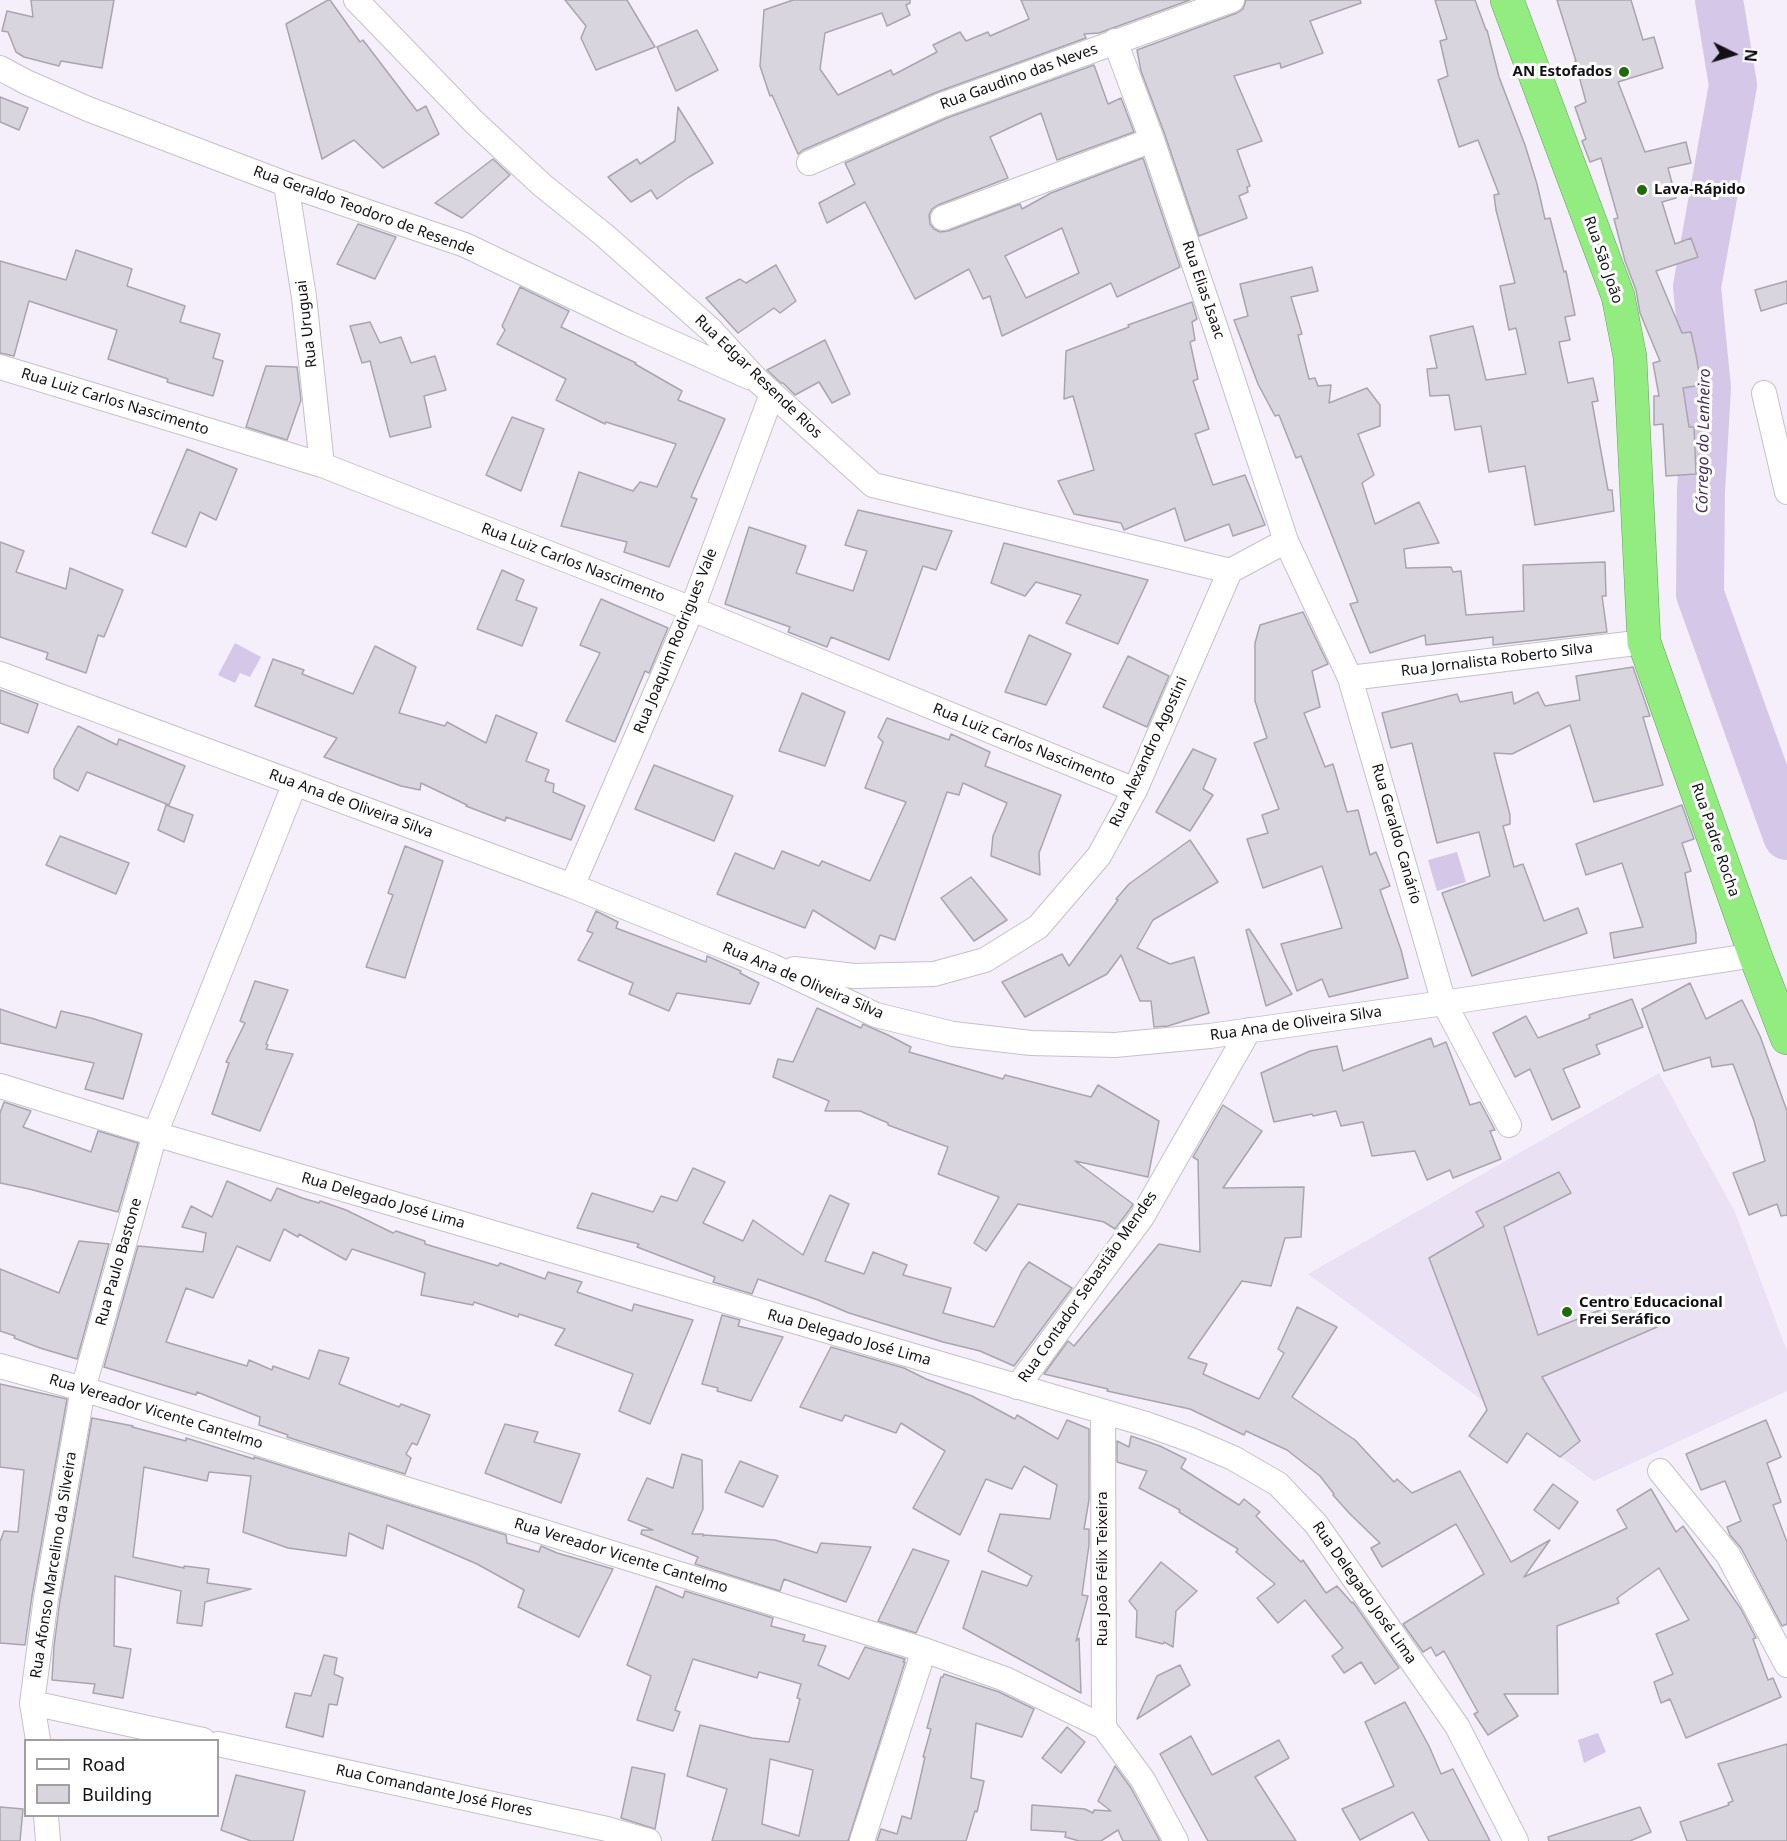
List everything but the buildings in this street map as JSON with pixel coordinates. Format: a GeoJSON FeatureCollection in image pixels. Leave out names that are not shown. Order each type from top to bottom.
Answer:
{"type":"FeatureCollection","features":[{"type":"Feature","properties":{"kind":"highway","name":"Rua São João"},"geometry":{"type":"LineString","coordinates":[[1507,0],[1618,296],[1630,357],[1644,642]]}},
{"type":"Feature","properties":{"kind":"highway","name":"Rua Padre Rocha"},"geometry":{"type":"LineString","coordinates":[[1644,642],[1755,955],[1787,1038]]}},
{"type":"Feature","properties":{"kind":"street","name":"Rua Edgar Resende Rios"},"geometry":{"type":"LineString","coordinates":[[356,0],[473,121],[542,185],[604,235],[711,330],[765,387],[873,485],[1230,570]]}},
{"type":"Feature","properties":{"kind":"street","name":"Rua Gaudino das Neves"},"geometry":{"type":"LineString","coordinates":[[809,163],[942,105],[1232,0]]}},
{"type":"Feature","properties":{"kind":"street","name":"Rua Elias Isaac"},"geometry":{"type":"LineString","coordinates":[[1115,41],[1152,140],[1286,541]]}},
{"type":"Feature","properties":{"kind":"street","name":"Rua Geraldo Teodoro de Resende"},"geometry":{"type":"LineString","coordinates":[[0,68],[88,109],[286,184],[465,245],[765,387]]}},
{"type":"Feature","properties":{"kind":"street"},"geometry":{"type":"LineString","coordinates":[[943,218],[1152,140]]}},
{"type":"Feature","properties":{"kind":"street","name":"Rua Uruguai"},"geometry":{"type":"LineString","coordinates":[[286,184],[304,297],[322,465]]}},
{"type":"Feature","properties":{"kind":"street","name":"Rua Luiz Carlos Nascimento"},"geometry":{"type":"LineString","coordinates":[[0,367],[322,465],[692,609],[1135,790]]}},
{"type":"Feature","properties":{"kind":"street","name":"Rua Joaquim Rodrigues Vale"},"geometry":{"type":"LineString","coordinates":[[572,886],[692,609],[765,387]]}},
{"type":"Feature","properties":{"kind":"street"},"geometry":{"type":"LineString","coordinates":[[1764,393],[1787,492]]}},
{"type":"Feature","properties":{"kind":"street"},"geometry":{"type":"LineString","coordinates":[[1230,570],[1286,541]]}},
{"type":"Feature","properties":{"kind":"street","name":"Rua Geraldo Canário"},"geometry":{"type":"LineString","coordinates":[[1286,541],[1350,678],[1444,1003],[1509,1125]]}},
{"type":"Feature","properties":{"kind":"street","name":"Rua Alexandro Agostini"},"geometry":{"type":"LineString","coordinates":[[772,966],[854,976],[934,974],[985,960],[1038,927],[1099,856],[1135,790],[1230,570]]}},
{"type":"Feature","properties":{"kind":"street","name":"Rua Jornalista Roberto Silva"},"geometry":{"type":"LineString","coordinates":[[1350,678],[1644,642]]}},
{"type":"Feature","properties":{"kind":"street","name":"Rua Ana de Oliveira Silva"},"geometry":{"type":"LineString","coordinates":[[0,674],[572,886],[772,966],[876,1015],[953,1034],[1031,1043],[1115,1044],[1210,1036],[1755,955]]}},
{"type":"Feature","properties":{"kind":"street","name":"Rua Paulo Bastone"},"geometry":{"type":"LineString","coordinates":[[83,1389],[155,1134],[295,783]]}},
{"type":"Feature","properties":{"kind":"street","name":"Rua Contador Sebastião Mendes"},"geometry":{"type":"LineString","coordinates":[[1017,1387],[1142,1216],[1249,1030]]}},
{"type":"Feature","properties":{"kind":"street","name":"Rua Delegado José Lima"},"geometry":{"type":"LineString","coordinates":[[0,1086],[155,1134],[1103,1412],[1191,1440],[1233,1458],[1278,1484],[1316,1524],[1457,1726],[1516,1841]]}},
{"type":"Feature","properties":{"kind":"street","name":"Rua Vereador Vicente Cantelmo"},"geometry":{"type":"LineString","coordinates":[[0,1366],[83,1389],[924,1650],[1005,1679],[1104,1727],[1143,1780],[1176,1841]]}},
{"type":"Feature","properties":{"kind":"street","name":"Rua Afonso Marcelino da Silveira"},"geometry":{"type":"LineString","coordinates":[[38,1739],[32,1703],[46,1599],[83,1389]]}},
{"type":"Feature","properties":{"kind":"street","name":"Rua João Félix Teixeira"},"geometry":{"type":"LineString","coordinates":[[1103,1412],[1104,1727]]}},
{"type":"Feature","properties":{"kind":"street"},"geometry":{"type":"LineString","coordinates":[[1660,1472],[1728,1555],[1787,1665]]}},
{"type":"Feature","properties":{"kind":"street"},"geometry":{"type":"LineString","coordinates":[[862,1841],[924,1650]]}},
{"type":"Feature","properties":{"kind":"street"},"geometry":{"type":"LineString","coordinates":[[32,1703],[198,1739]]}},
{"type":"Feature","properties":{"kind":"street","name":"Rua Comandante José Flores"},"geometry":{"type":"LineString","coordinates":[[219,1744],[606,1829],[649,1841]]}},
{"type":"Feature","properties":{"kind":"street"},"geometry":{"type":"LineString","coordinates":[[46,1817],[48,1841]]}},
{"type":"Feature","properties":{"kind":"shaded area"},"geometry":{"type":"Polygon","coordinates":[[[235,643],[261,657],[250,677],[240,673],[235,683],[218,675],[235,643]]]}},
{"type":"Feature","properties":{"kind":"shaded area"},"geometry":{"type":"Polygon","coordinates":[[[1457,852],[1466,882],[1437,891],[1428,860],[1457,852]]]}},
{"type":"Feature","properties":{"kind":"shaded area","name":"Centro Educacional Frei Seráfico"},"geometry":{"type":"Polygon","coordinates":[[[1659,1073],[1735,1212],[1787,1351],[1787,1391],[1594,1481],[1308,1274],[1659,1073]]]}},
{"type":"Feature","properties":{"kind":"shaded area"},"geometry":{"type":"Polygon","coordinates":[[[1598,1733],[1606,1752],[1584,1763],[1578,1740],[1598,1733]]]}},
{"type":"Feature","properties":{"kind":"waterway","name":"Córrego do Lenheiro"},"geometry":{"type":"LineString","coordinates":[[1719,0],[1733,85],[1697,287],[1707,388],[1701,491],[1700,594],[1787,836]]}},
{"type":"Feature","properties":{"kind":"waterway"},"geometry":{"type":"LineString","coordinates":[[1722,20],[1734,0]]}},
{"type":"Feature","properties":{"kind":"place","name":"AN Estofados"},"geometry":{"type":"Point","coordinates":[1624,72]}},
{"type":"Feature","properties":{"kind":"place","name":"Lava-Rápido"},"geometry":{"type":"Point","coordinates":[1642,190]}},
{"type":"Feature","properties":{"kind":"place","name":"Centro Educacional Frei Seráfico"},"geometry":{"type":"Point","coordinates":[1567,1312]}}]}
